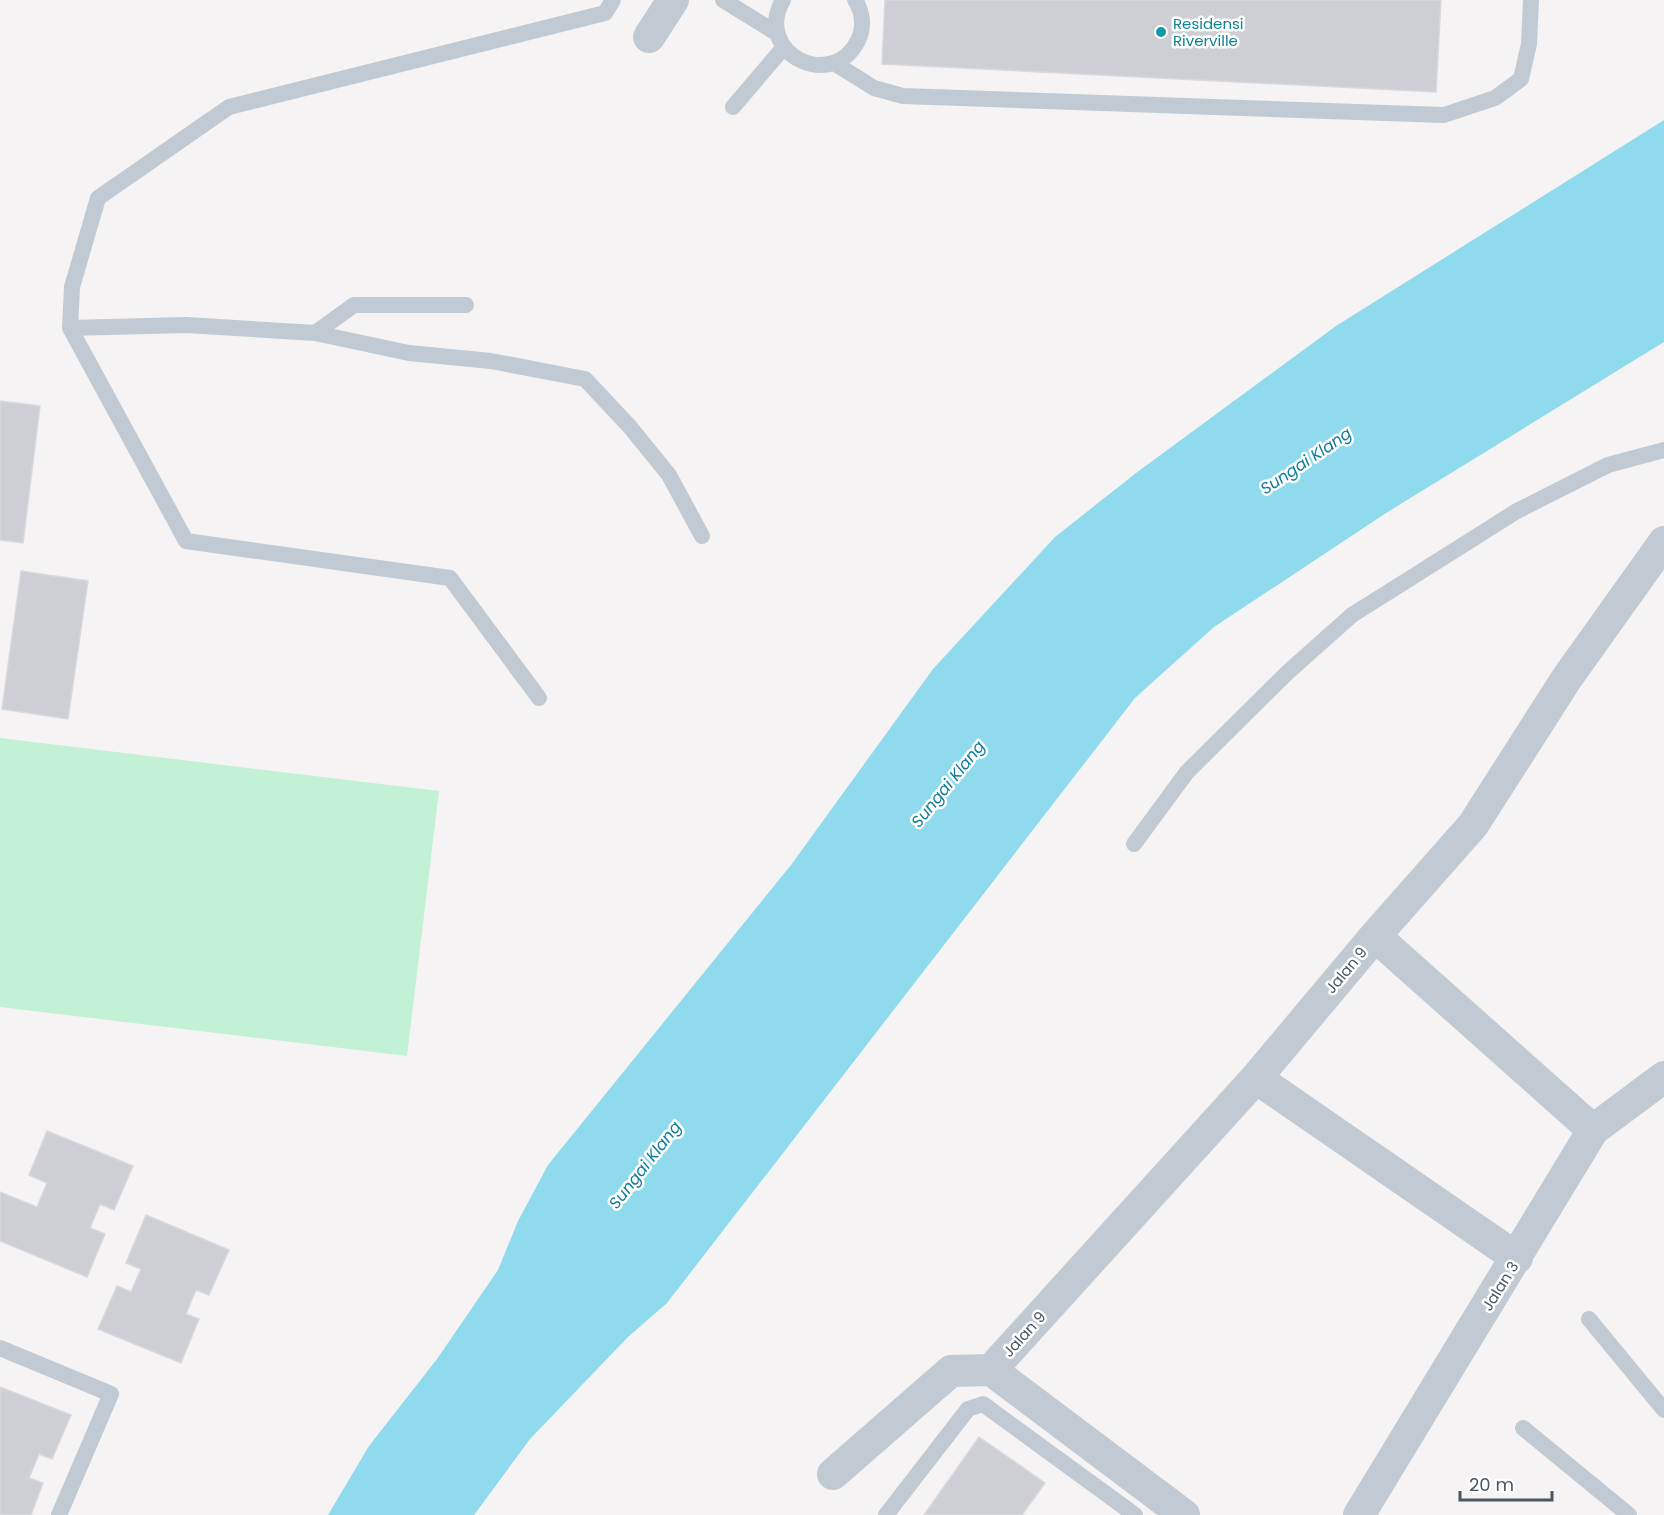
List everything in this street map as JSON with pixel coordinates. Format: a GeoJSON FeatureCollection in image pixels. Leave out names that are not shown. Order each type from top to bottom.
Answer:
{"type":"FeatureCollection","features":[{"type":"Feature","properties":{"kind":"street"},"geometry":{"type":"LineString","coordinates":[[649,37],[673,0]]}},
{"type":"Feature","properties":{"kind":"street","name":"Jalan 9"},"geometry":{"type":"LineString","coordinates":[[991,1370],[1256,1078],[1375,936],[1473,825],[1567,678],[1664,542]]}},
{"type":"Feature","properties":{"kind":"street"},"geometry":{"type":"LineString","coordinates":[[1375,936],[1593,1130]]}},
{"type":"Feature","properties":{"kind":"street","name":"Jalan 3"},"geometry":{"type":"LineString","coordinates":[[1359,1515],[1593,1130],[1664,1077]]}},
{"type":"Feature","properties":{"kind":"street"},"geometry":{"type":"LineString","coordinates":[[1256,1078],[1517,1258]]}},
{"type":"Feature","properties":{"kind":"street"},"geometry":{"type":"LineString","coordinates":[[832,1474],[951,1371],[991,1370],[1184,1515]]}},
{"type":"Feature","properties":{"kind":"lane"},"geometry":{"type":"LineString","coordinates":[[539,698],[450,578],[186,541],[70,328],[72,287],[98,198],[229,107],[605,13],[613,0]]}},
{"type":"Feature","properties":{"kind":"lane"},"geometry":{"type":"LineString","coordinates":[[723,0],[781,41],[794,57],[806,63],[820,65],[834,63],[851,50],[861,32],[862,18],[855,0]]}},
{"type":"Feature","properties":{"kind":"lane"},"geometry":{"type":"LineString","coordinates":[[781,41],[776,21],[783,0]]}},
{"type":"Feature","properties":{"kind":"lane"},"geometry":{"type":"LineString","coordinates":[[834,63],[874,88],[903,96],[1444,115],[1495,98],[1521,79],[1529,45],[1530,0]]}},
{"type":"Feature","properties":{"kind":"lane"},"geometry":{"type":"LineString","coordinates":[[733,107],[781,41]]}},
{"type":"Feature","properties":{"kind":"lane"},"geometry":{"type":"LineString","coordinates":[[315,333],[354,304],[466,304]]}},
{"type":"Feature","properties":{"kind":"lane"},"geometry":{"type":"LineString","coordinates":[[70,328],[186,325],[315,333],[409,353],[491,361],[585,379],[630,427],[669,475],[702,536]]}},
{"type":"Feature","properties":{"kind":"lane"},"geometry":{"type":"LineString","coordinates":[[1134,844],[1187,772],[1288,672],[1352,615],[1517,511],[1608,465],[1664,450]]}},
{"type":"Feature","properties":{"kind":"lane"},"geometry":{"type":"LineString","coordinates":[[1589,1319],[1664,1410]]}},
{"type":"Feature","properties":{"kind":"lane"},"geometry":{"type":"LineString","coordinates":[[0,1348],[111,1394],[58,1515]]}},
{"type":"Feature","properties":{"kind":"lane"},"geometry":{"type":"LineString","coordinates":[[886,1515],[968,1409],[983,1404],[1136,1515]]}},
{"type":"Feature","properties":{"kind":"lane"},"geometry":{"type":"LineString","coordinates":[[1523,1428],[1629,1515]]}},
{"type":"Feature","properties":{"kind":"green space"},"geometry":{"type":"Polygon","coordinates":[[[0,738],[439,791],[407,1056],[0,1007],[0,738]]]}},
{"type":"Feature","properties":{"kind":"water","name":"Sungai Klang"},"geometry":{"type":"Polygon","coordinates":[[[1664,120],[1664,342],[1386,513],[1214,627],[1135,698],[667,1303],[628,1337],[530,1439],[474,1515],[328,1515],[369,1446],[437,1359],[498,1270],[518,1221],[548,1165],[791,865],[933,669],[1055,537],[1136,473],[1336,326],[1664,120]]]}},
{"type":"Feature","properties":{"kind":"building","name":"Residensi Riverville"},"geometry":{"type":"Polygon","coordinates":[[[885,0],[1441,0],[1436,92],[882,64],[885,0]]]}},
{"type":"Feature","properties":{"kind":"building"},"geometry":{"type":"Polygon","coordinates":[[[0,401],[40,406],[23,543],[0,540],[0,401]]]}},
{"type":"Feature","properties":{"kind":"building"},"geometry":{"type":"Polygon","coordinates":[[[21,571],[88,581],[68,719],[2,709],[21,571]]]}},
{"type":"Feature","properties":{"kind":"building"},"geometry":{"type":"Polygon","coordinates":[[[47,1131],[133,1166],[114,1210],[100,1204],[90,1228],[105,1234],[87,1277],[0,1241],[0,1192],[37,1207],[47,1183],[29,1175],[47,1131]]]}},
{"type":"Feature","properties":{"kind":"building"},"geometry":{"type":"Polygon","coordinates":[[[146,1215],[229,1250],[209,1295],[196,1290],[186,1314],[199,1319],[181,1363],[98,1329],[117,1286],[131,1292],[141,1269],[126,1263],[146,1215]]]}},
{"type":"Feature","properties":{"kind":"building"},"geometry":{"type":"Polygon","coordinates":[[[0,1387],[71,1415],[52,1459],[39,1454],[29,1478],[43,1483],[31,1515],[0,1515],[0,1387]]]}},
{"type":"Feature","properties":{"kind":"building"},"geometry":{"type":"Polygon","coordinates":[[[979,1437],[1045,1483],[1022,1515],[924,1515],[979,1437]]]}},
{"type":"Feature","properties":{"kind":"place","name":"Residensi Riverville"},"geometry":{"type":"Point","coordinates":[1161,32]}}]}
